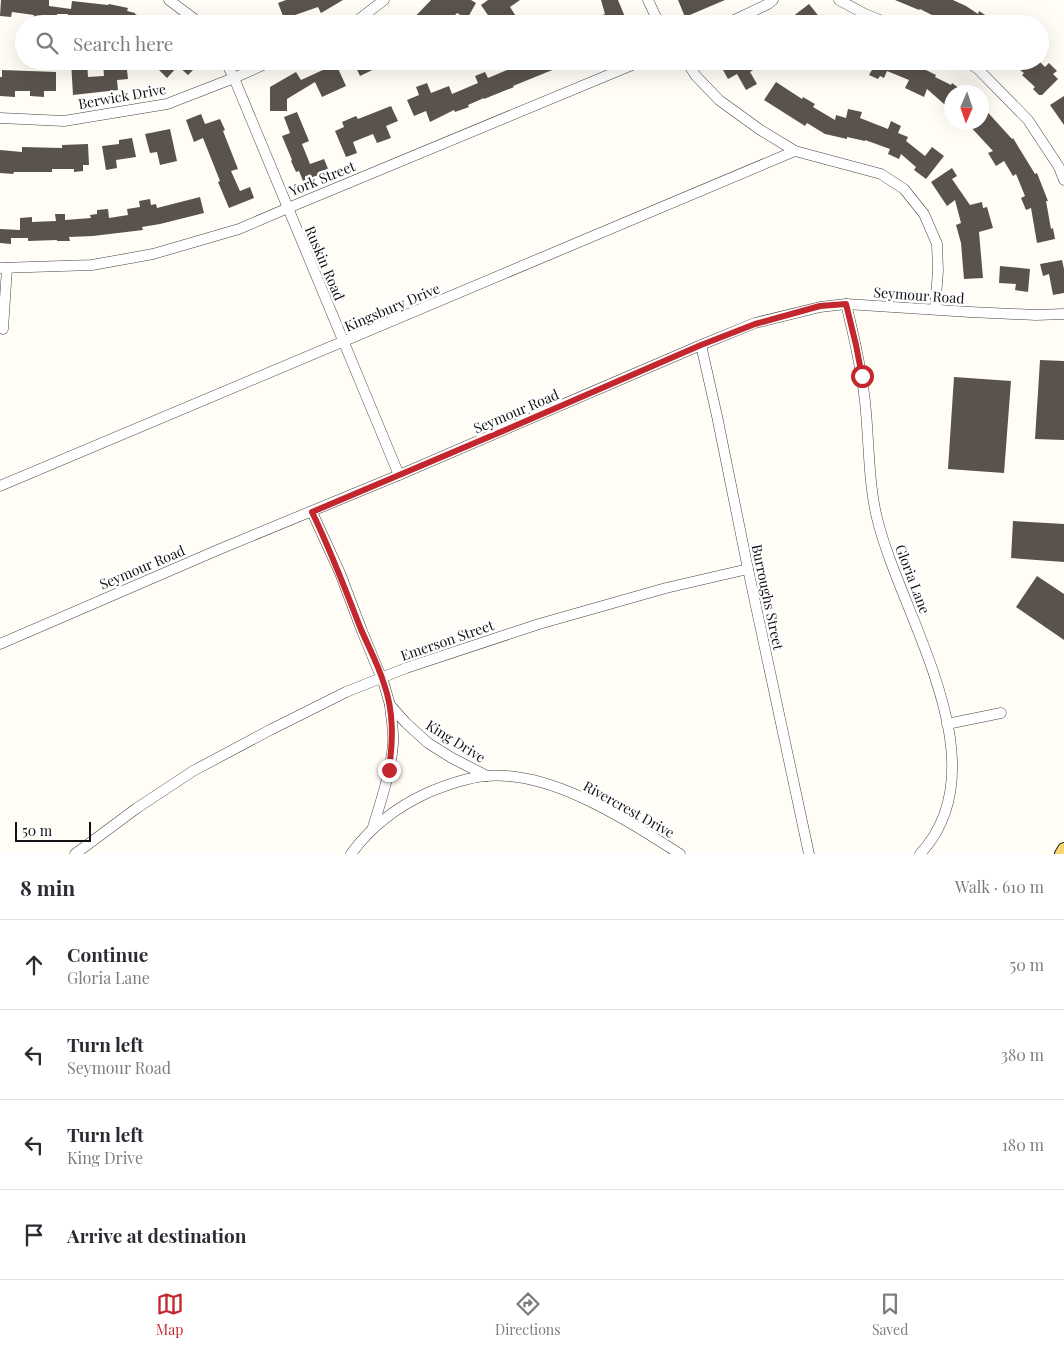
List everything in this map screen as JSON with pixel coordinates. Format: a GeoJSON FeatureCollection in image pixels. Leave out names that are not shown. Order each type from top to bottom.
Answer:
{"type":"FeatureCollection","features":[{"type":"Feature","properties":{"kind":"main road"},"geometry":{"type":"LineString","coordinates":[[1061,854],[1064,849]]}},
{"type":"Feature","properties":{"kind":"street"},"geometry":{"type":"LineString","coordinates":[[169,0],[189,15]]}},
{"type":"Feature","properties":{"kind":"street"},"geometry":{"type":"LineString","coordinates":[[648,0],[655,15]]}},
{"type":"Feature","properties":{"kind":"street"},"geometry":{"type":"LineString","coordinates":[[745,15],[773,0]]}},
{"type":"Feature","properties":{"kind":"street"},"geometry":{"type":"LineString","coordinates":[[839,0],[868,15]]}},
{"type":"Feature","properties":{"kind":"street"},"geometry":{"type":"LineString","coordinates":[[364,15],[380,1]]}},
{"type":"Feature","properties":{"kind":"street","name":"Ruskin Road"},"geometry":{"type":"LineString","coordinates":[[230,70],[399,475]]}},
{"type":"Feature","properties":{"kind":"street","name":"Berwick Drive"},"geometry":{"type":"LineString","coordinates":[[0,118],[64,121],[158,106],[252,70]]}},
{"type":"Feature","properties":{"kind":"street","name":"York Street"},"geometry":{"type":"LineString","coordinates":[[3,268],[92,265],[153,254],[239,229],[620,70]]}},
{"type":"Feature","properties":{"kind":"street"},"geometry":{"type":"LineString","coordinates":[[692,70],[719,100],[759,129],[795,151],[881,174],[904,190],[924,214],[936,244],[938,270],[934,309]]}},
{"type":"Feature","properties":{"kind":"street"},"geometry":{"type":"LineString","coordinates":[[979,70],[1028,120],[1059,167],[1064,180]]}},
{"type":"Feature","properties":{"kind":"street","name":"Kingsbury Drive"},"geometry":{"type":"LineString","coordinates":[[0,486],[795,151]]}},
{"type":"Feature","properties":{"kind":"street"},"geometry":{"type":"LineString","coordinates":[[3,268],[3,329]]}},
{"type":"Feature","properties":{"kind":"street","name":"Seymour Road"},"geometry":{"type":"LineString","coordinates":[[0,644],[701,345],[776,317],[820,306],[846,304],[970,312],[1036,315],[1064,314]]}},
{"type":"Feature","properties":{"kind":"street","name":"Gloria Lane"},"geometry":{"type":"LineString","coordinates":[[846,304],[862,376],[876,516],[892,565],[933,670],[952,751],[949,800],[934,837],[920,854]]}},
{"type":"Feature","properties":{"kind":"street","name":"Burroughs Street"},"geometry":{"type":"LineString","coordinates":[[701,345],[809,854]]}},
{"type":"Feature","properties":{"kind":"street","name":"King Drive"},"geometry":{"type":"LineString","coordinates":[[312,512],[340,573],[382,678],[390,705],[393,727],[392,751],[389,770],[373,828]]}},
{"type":"Feature","properties":{"kind":"street","name":"Emerson Street"},"geometry":{"type":"LineString","coordinates":[[75,854],[137,808],[193,771],[346,692],[442,656],[539,624],[666,588],[748,570]]}},
{"type":"Feature","properties":{"kind":"street","name":"King Drive"},"geometry":{"type":"LineString","coordinates":[[390,705],[428,743],[487,776]]}},
{"type":"Feature","properties":{"kind":"street"},"geometry":{"type":"LineString","coordinates":[[947,724],[1001,713]]}},
{"type":"Feature","properties":{"kind":"street","name":"Rivercrest Drive"},"geometry":{"type":"LineString","coordinates":[[351,854],[373,828],[412,800],[458,781],[487,776],[510,776],[524,778],[564,790],[615,814],[680,854]]}},
{"type":"Feature","properties":{"kind":"building"},"geometry":{"type":"Polygon","coordinates":[[[1,0],[49,0],[49,6],[71,9],[72,1],[109,4],[128,8],[127,11],[137,15],[34,15],[12,12],[11,17],[0,16],[1,0]]]}},
{"type":"Feature","properties":{"kind":"building"},"geometry":{"type":"Polygon","coordinates":[[[286,0],[343,0],[321,13],[318,7],[295,15],[283,15],[278,3],[286,0]]]}},
{"type":"Feature","properties":{"kind":"building"},"geometry":{"type":"Polygon","coordinates":[[[431,0],[471,0],[476,3],[469,15],[457,13],[455,15],[417,15],[431,0]]]}},
{"type":"Feature","properties":{"kind":"building"},"geometry":{"type":"Polygon","coordinates":[[[488,0],[520,0],[510,7],[515,15],[488,15],[481,5],[488,0]]]}},
{"type":"Feature","properties":{"kind":"building"},"geometry":{"type":"Polygon","coordinates":[[[601,0],[618,0],[624,15],[602,15],[605,14],[601,0]]]}},
{"type":"Feature","properties":{"kind":"building"},"geometry":{"type":"Polygon","coordinates":[[[678,0],[725,0],[690,15],[684,15],[678,0]]]}},
{"type":"Feature","properties":{"kind":"building"},"geometry":{"type":"Polygon","coordinates":[[[895,0],[953,0],[978,14],[979,11],[985,15],[932,15],[895,0]]]}},
{"type":"Feature","properties":{"kind":"building"},"geometry":{"type":"Polygon","coordinates":[[[809,4],[818,15],[795,15],[809,4]]]}},
{"type":"Feature","properties":{"kind":"building"},"geometry":{"type":"Polygon","coordinates":[[[1049,63],[1057,71],[1053,74],[1058,79],[1042,95],[1039,95],[1033,89],[1035,87],[1022,75],[1024,73],[1020,70],[1049,70],[1049,63]]]}},
{"type":"Feature","properties":{"kind":"building"},"geometry":{"type":"Polygon","coordinates":[[[2,70],[56,72],[56,91],[44,91],[44,97],[30,96],[30,91],[15,91],[15,97],[0,96],[2,70]]]}},
{"type":"Feature","properties":{"kind":"building"},"geometry":{"type":"Polygon","coordinates":[[[72,70],[88,70],[88,77],[104,76],[104,70],[127,70],[128,79],[117,80],[118,90],[73,95],[72,70]]]}},
{"type":"Feature","properties":{"kind":"building"},"geometry":{"type":"Polygon","coordinates":[[[159,70],[174,70],[167,78],[159,70]]]}},
{"type":"Feature","properties":{"kind":"building"},"geometry":{"type":"Polygon","coordinates":[[[182,70],[193,70],[188,75],[182,70]]]}},
{"type":"Feature","properties":{"kind":"building"},"geometry":{"type":"Polygon","coordinates":[[[323,70],[339,70],[346,86],[322,97],[315,82],[287,99],[287,111],[270,111],[270,87],[296,72],[301,80],[323,70]]]}},
{"type":"Feature","properties":{"kind":"building"},"geometry":{"type":"Polygon","coordinates":[[[357,70],[372,70],[360,76],[357,70]]]}},
{"type":"Feature","properties":{"kind":"building"},"geometry":{"type":"Polygon","coordinates":[[[507,70],[552,70],[468,105],[469,107],[455,112],[454,110],[430,122],[426,111],[414,116],[407,100],[419,95],[416,87],[427,83],[431,93],[449,86],[452,94],[478,83],[475,76],[485,72],[488,78],[507,70]]]}},
{"type":"Feature","properties":{"kind":"building"},"geometry":{"type":"Polygon","coordinates":[[[723,70],[753,70],[750,72],[757,84],[746,90],[737,74],[728,79],[723,70]]]}},
{"type":"Feature","properties":{"kind":"building"},"geometry":{"type":"Polygon","coordinates":[[[872,70],[926,70],[951,85],[944,85],[944,104],[927,89],[924,97],[905,88],[909,80],[887,71],[884,78],[880,76],[878,79],[869,75],[872,70]]]}},
{"type":"Feature","properties":{"kind":"building"},"geometry":{"type":"Polygon","coordinates":[[[776,82],[802,99],[803,97],[815,104],[813,107],[835,120],[836,115],[846,118],[848,109],[862,112],[860,118],[888,129],[891,121],[901,126],[898,133],[908,137],[906,141],[925,156],[932,147],[944,156],[926,179],[914,170],[916,167],[901,154],[899,159],[888,154],[890,149],[865,140],[847,137],[847,139],[825,134],[807,123],[805,126],[764,100],[776,82]]]}},
{"type":"Feature","properties":{"kind":"building"},"geometry":{"type":"Polygon","coordinates":[[[1064,96],[1064,125],[1050,105],[1064,96]]]}},
{"type":"Feature","properties":{"kind":"building"},"geometry":{"type":"Polygon","coordinates":[[[391,106],[398,121],[386,126],[391,138],[377,143],[373,134],[353,142],[357,153],[346,157],[335,131],[344,127],[342,122],[356,116],[358,119],[391,106]]]}},
{"type":"Feature","properties":{"kind":"building"},"geometry":{"type":"Polygon","coordinates":[[[297,112],[309,141],[302,144],[310,164],[324,159],[329,171],[303,181],[299,171],[296,172],[282,136],[290,133],[284,117],[297,112]]]}},
{"type":"Feature","properties":{"kind":"building"},"geometry":{"type":"Polygon","coordinates":[[[201,114],[205,124],[220,119],[238,169],[231,171],[240,191],[250,187],[254,198],[229,208],[203,138],[194,142],[186,120],[201,114]]]}},
{"type":"Feature","properties":{"kind":"building"},"geometry":{"type":"Polygon","coordinates":[[[989,114],[1013,138],[1035,174],[1037,173],[1048,201],[1046,201],[1051,229],[1053,228],[1055,239],[1037,243],[1031,208],[1026,210],[1021,198],[1025,196],[1016,174],[1013,176],[1004,161],[996,166],[988,153],[993,151],[973,130],[989,130],[989,114]]]}},
{"type":"Feature","properties":{"kind":"building"},"geometry":{"type":"Polygon","coordinates":[[[170,129],[177,161],[160,165],[157,152],[150,153],[145,134],[170,129]]]}},
{"type":"Feature","properties":{"kind":"building"},"geometry":{"type":"Polygon","coordinates":[[[132,138],[136,157],[116,160],[117,168],[106,170],[102,146],[119,144],[119,140],[132,138]]]}},
{"type":"Feature","properties":{"kind":"building"},"geometry":{"type":"Polygon","coordinates":[[[88,144],[89,165],[83,165],[83,171],[74,172],[74,169],[52,169],[52,172],[0,173],[0,150],[22,152],[22,147],[62,148],[62,145],[88,144]]]}},
{"type":"Feature","properties":{"kind":"building"},"geometry":{"type":"Polygon","coordinates":[[[952,168],[957,176],[952,179],[970,205],[982,202],[983,208],[987,207],[993,228],[979,232],[983,278],[964,279],[961,243],[956,225],[961,223],[955,200],[947,206],[931,182],[952,168]]]}},
{"type":"Feature","properties":{"kind":"building"},"geometry":{"type":"Polygon","coordinates":[[[200,197],[204,213],[142,227],[143,230],[69,237],[70,241],[28,241],[28,238],[11,238],[11,244],[0,243],[0,229],[20,230],[20,218],[32,217],[32,222],[56,221],[55,214],[65,214],[65,220],[91,218],[90,215],[97,214],[97,210],[108,209],[109,218],[128,215],[127,209],[140,207],[139,201],[150,199],[151,205],[156,204],[157,208],[200,197]]]}},
{"type":"Feature","properties":{"kind":"building"},"geometry":{"type":"Polygon","coordinates":[[[1062,260],[1064,293],[1053,295],[1049,274],[1043,276],[1040,264],[1062,260]]]}},
{"type":"Feature","properties":{"kind":"building"},"geometry":{"type":"Polygon","coordinates":[[[1000,266],[1030,269],[1028,292],[1015,290],[1016,284],[999,283],[1000,266]]]}},
{"type":"Feature","properties":{"kind":"building"},"geometry":{"type":"Polygon","coordinates":[[[1040,360],[1064,361],[1064,440],[1035,439],[1040,360]]]}},
{"type":"Feature","properties":{"kind":"building"},"geometry":{"type":"Polygon","coordinates":[[[954,377],[1011,381],[1004,473],[948,469],[954,377]]]}},
{"type":"Feature","properties":{"kind":"building"},"geometry":{"type":"Polygon","coordinates":[[[1013,521],[1064,524],[1064,562],[1011,558],[1013,521]]]}},
{"type":"Feature","properties":{"kind":"building"},"geometry":{"type":"Polygon","coordinates":[[[1037,576],[1064,594],[1064,640],[1016,607],[1037,576]]]}},
{"type":"Feature","properties":{"kind":"route"},"geometry":{"type":"LineString","coordinates":[[389,770],[393,727],[390,705],[384,684],[340,573],[312,512],[701,345],[776,317],[820,306],[846,304],[862,376]]}}]}
